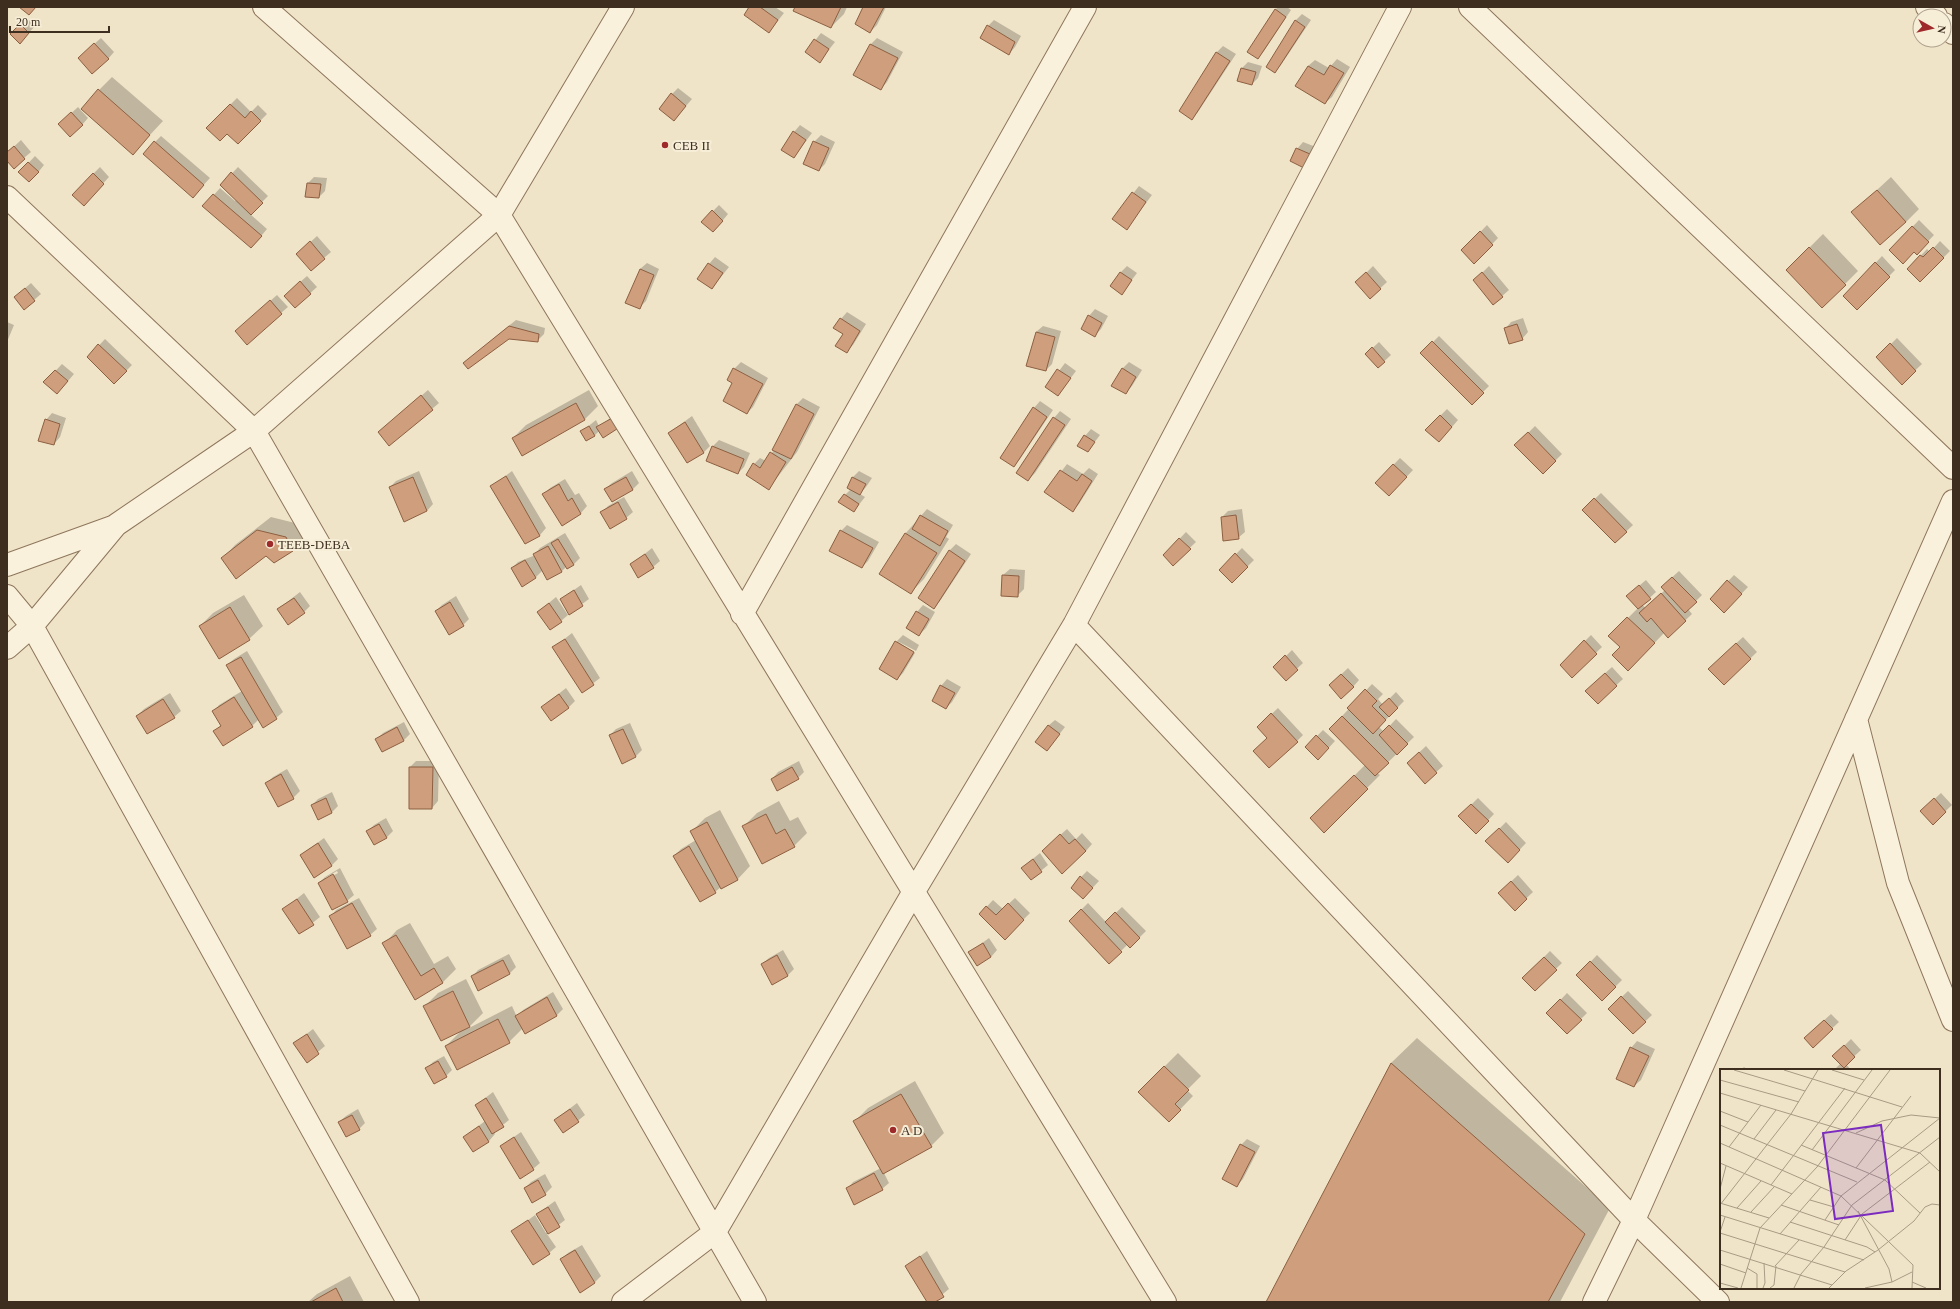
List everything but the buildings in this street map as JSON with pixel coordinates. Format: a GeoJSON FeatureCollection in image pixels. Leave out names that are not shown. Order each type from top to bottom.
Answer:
{"type":"FeatureCollection","features":[{"type":"Feature","properties":{"kind":"street"},"geometry":{"type":"LineString","coordinates":[[7,565],[116,525],[254,431],[499,215],[623,7]]}},
{"type":"Feature","properties":{"kind":"street"},"geometry":{"type":"LineString","coordinates":[[742,614],[1085,7]]}},
{"type":"Feature","properties":{"kind":"street"},"geometry":{"type":"LineString","coordinates":[[623,1302],[715,1232],[913,893],[1074,625],[1400,7]]}},
{"type":"Feature","properties":{"kind":"street"},"geometry":{"type":"LineString","coordinates":[[1470,7],[1953,468]]}},
{"type":"Feature","properties":{"kind":"street"},"geometry":{"type":"LineString","coordinates":[[269,9],[499,215],[742,614],[1165,1302]]}},
{"type":"Feature","properties":{"kind":"street"},"geometry":{"type":"LineString","coordinates":[[7,197],[254,431],[755,1302]]}},
{"type":"Feature","properties":{"kind":"street"},"geometry":{"type":"LineString","coordinates":[[1594,1302],[1634,1220],[1953,501]]}},
{"type":"Feature","properties":{"kind":"street"},"geometry":{"type":"LineString","coordinates":[[7,648],[32,626],[116,525]]}},
{"type":"Feature","properties":{"kind":"street"},"geometry":{"type":"LineString","coordinates":[[7,596],[32,626],[408,1302]]}},
{"type":"Feature","properties":{"kind":"street"},"geometry":{"type":"LineString","coordinates":[[1074,625],[1634,1220],[1718,1302]]}},
{"type":"Feature","properties":{"kind":"street"},"geometry":{"type":"LineString","coordinates":[[1856,719],[1898,883],[1953,1020]]}},
{"type":"Feature","properties":{"kind":"place","name":"CEB II"},"geometry":{"type":"Point","coordinates":[665,145]}},
{"type":"Feature","properties":{"kind":"place","name":"TEEB-DEBA"},"geometry":{"type":"Point","coordinates":[270,544]}},
{"type":"Feature","properties":{"kind":"place","name":"A D"},"geometry":{"type":"Point","coordinates":[893,1130]}}]}
